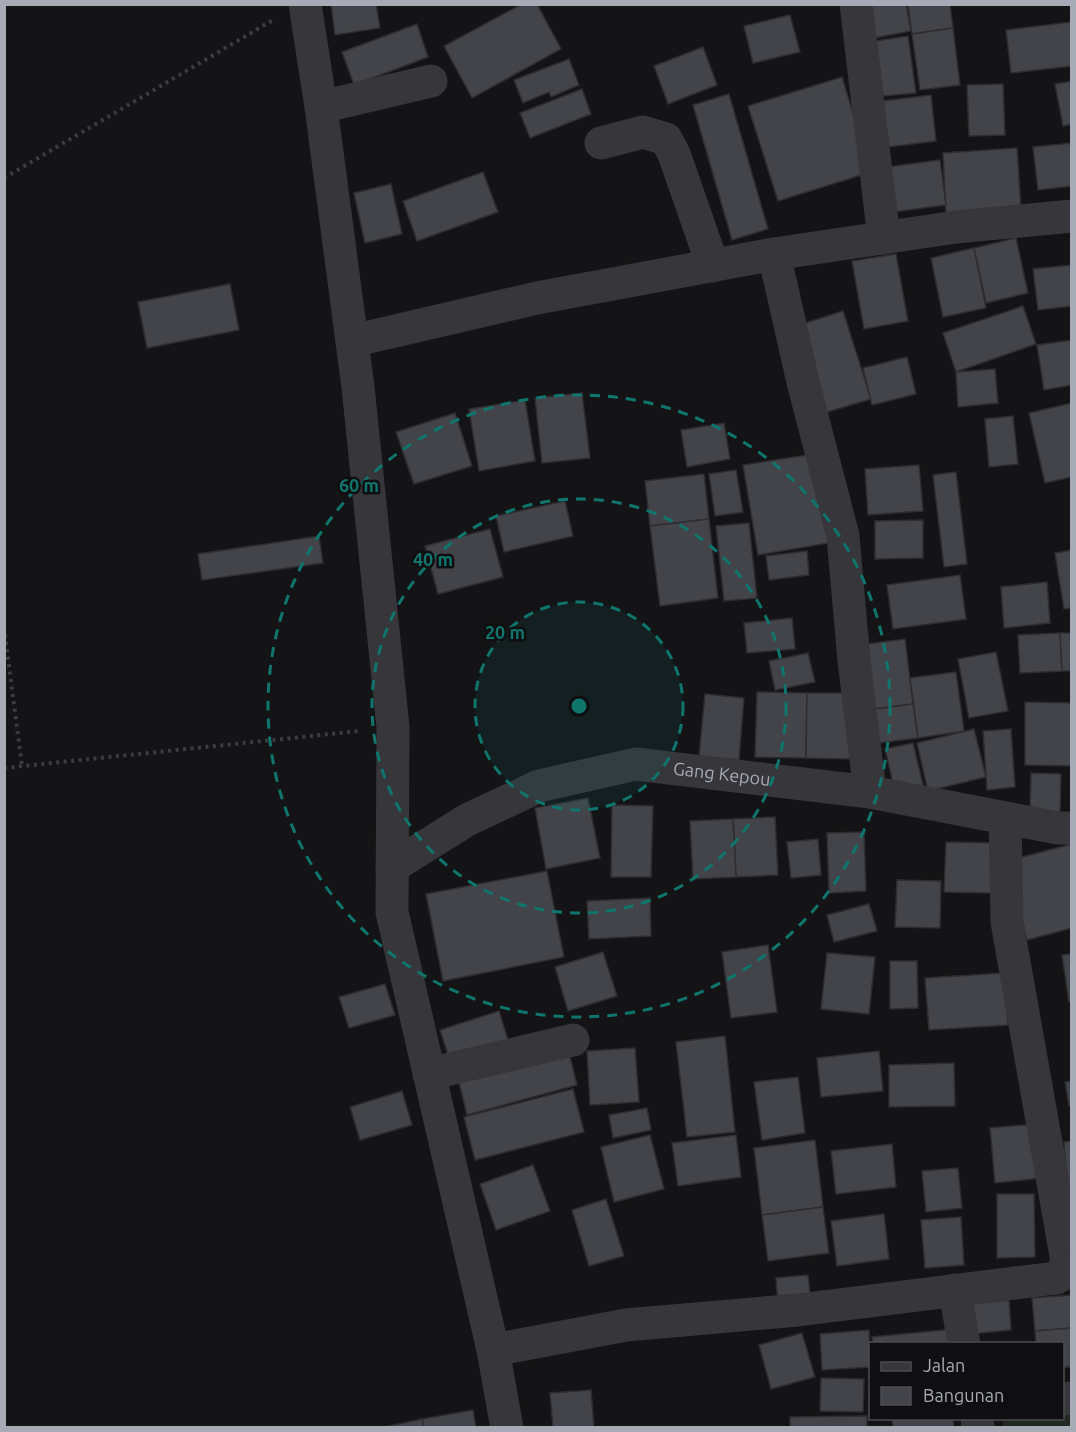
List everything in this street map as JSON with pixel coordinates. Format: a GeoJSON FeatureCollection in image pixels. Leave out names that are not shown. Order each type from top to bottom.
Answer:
{"type":"FeatureCollection","features":[{"type":"Feature","properties":{"kind":"street"},"geometry":{"type":"LineString","coordinates":[[856,4],[884,238]]}},
{"type":"Feature","properties":{"kind":"street"},"geometry":{"type":"LineString","coordinates":[[292,10],[321,107],[352,341],[393,727],[392,912],[493,1350],[507,1428]]}},
{"type":"Feature","properties":{"kind":"street"},"geometry":{"type":"LineString","coordinates":[[321,107],[431,81]]}},
{"type":"Feature","properties":{"kind":"street"},"geometry":{"type":"LineString","coordinates":[[601,143],[643,132],[666,139],[675,154],[713,266]]}},
{"type":"Feature","properties":{"kind":"street"},"geometry":{"type":"LineString","coordinates":[[352,341],[537,298],[774,255],[956,227],[1071,216]]}},
{"type":"Feature","properties":{"kind":"street"},"geometry":{"type":"LineString","coordinates":[[774,255],[806,393],[843,536],[870,792]]}},
{"type":"Feature","properties":{"kind":"street","name":"Gang Kepou"},"geometry":{"type":"LineString","coordinates":[[392,867],[467,820],[539,786],[636,764],[870,792],[1058,828],[1071,828]]}},
{"type":"Feature","properties":{"kind":"street"},"geometry":{"type":"LineString","coordinates":[[493,1350],[626,1325],[798,1310],[1064,1274],[1066,1256],[1007,922],[1005,818]]}},
{"type":"Feature","properties":{"kind":"street"},"geometry":{"type":"LineString","coordinates":[[429,1074],[573,1040]]}},
{"type":"Feature","properties":{"kind":"street"},"geometry":{"type":"LineString","coordinates":[[956,1290],[964,1342]]}},
{"type":"Feature","properties":{"kind":"path"},"geometry":{"type":"LineString","coordinates":[[4,178],[292,10]]}},
{"type":"Feature","properties":{"kind":"path"},"geometry":{"type":"LineString","coordinates":[[4,627],[22,766]]}},
{"type":"Feature","properties":{"kind":"path"},"geometry":{"type":"LineString","coordinates":[[4,768],[393,727]]}},
{"type":"Feature","properties":{"kind":"shaded area"},"geometry":{"type":"Polygon","coordinates":[[[1071,1384],[1071,1427],[1003,1427],[1003,1420],[1064,1420],[1064,1385],[1071,1384]]]}},
{"type":"Feature","properties":{"kind":"building"},"geometry":{"type":"Polygon","coordinates":[[[331,4],[376,4],[380,28],[335,35],[331,4]]]}},
{"type":"Feature","properties":{"kind":"building"},"geometry":{"type":"Polygon","coordinates":[[[522,4],[537,4],[561,49],[472,98],[444,46],[522,4]]]}},
{"type":"Feature","properties":{"kind":"building"},"geometry":{"type":"Polygon","coordinates":[[[863,4],[906,4],[911,31],[869,39],[863,4]]]}},
{"type":"Feature","properties":{"kind":"building"},"geometry":{"type":"Polygon","coordinates":[[[908,4],[950,4],[953,28],[912,34],[908,4]]]}},
{"type":"Feature","properties":{"kind":"building"},"geometry":{"type":"Polygon","coordinates":[[[790,15],[800,52],[753,63],[744,26],[790,15]]]}},
{"type":"Feature","properties":{"kind":"building"},"geometry":{"type":"Polygon","coordinates":[[[1071,22],[1072,66],[1011,73],[1006,30],[1071,22]]]}},
{"type":"Feature","properties":{"kind":"building"},"geometry":{"type":"Polygon","coordinates":[[[417,24],[428,57],[354,85],[342,52],[417,24]]]}},
{"type":"Feature","properties":{"kind":"building"},"geometry":{"type":"Polygon","coordinates":[[[953,28],[960,85],[920,90],[912,34],[953,28]]]}},
{"type":"Feature","properties":{"kind":"building"},"geometry":{"type":"Polygon","coordinates":[[[908,36],[916,93],[883,96],[876,41],[908,36]]]}},
{"type":"Feature","properties":{"kind":"building"},"geometry":{"type":"Polygon","coordinates":[[[703,47],[717,85],[668,104],[654,66],[703,47]]]}},
{"type":"Feature","properties":{"kind":"building"},"geometry":{"type":"Polygon","coordinates":[[[569,59],[579,85],[551,97],[549,92],[523,103],[514,80],[569,59]]]}},
{"type":"Feature","properties":{"kind":"building"},"geometry":{"type":"Polygon","coordinates":[[[842,77],[871,172],[778,201],[748,106],[842,77]]]}},
{"type":"Feature","properties":{"kind":"building"},"geometry":{"type":"Polygon","coordinates":[[[1072,81],[1072,124],[1063,126],[1055,84],[1072,81]]]}},
{"type":"Feature","properties":{"kind":"building"},"geometry":{"type":"Polygon","coordinates":[[[1003,84],[1005,135],[969,136],[967,85],[1003,84]]]}},
{"type":"Feature","properties":{"kind":"building"},"geometry":{"type":"Polygon","coordinates":[[[582,89],[591,114],[530,138],[520,113],[582,89]]]}},
{"type":"Feature","properties":{"kind":"building"},"geometry":{"type":"Polygon","coordinates":[[[729,94],[768,229],[732,240],[693,105],[729,94]]]}},
{"type":"Feature","properties":{"kind":"building"},"geometry":{"type":"Polygon","coordinates":[[[931,95],[936,141],[888,147],[883,101],[931,95]]]}},
{"type":"Feature","properties":{"kind":"building"},"geometry":{"type":"Polygon","coordinates":[[[1072,143],[1072,186],[1038,190],[1033,147],[1072,143]]]}},
{"type":"Feature","properties":{"kind":"building"},"geometry":{"type":"Polygon","coordinates":[[[1017,148],[1021,209],[946,214],[943,153],[1017,148]]]}},
{"type":"Feature","properties":{"kind":"building"},"geometry":{"type":"Polygon","coordinates":[[[940,160],[946,205],[893,212],[887,167],[940,160]]]}},
{"type":"Feature","properties":{"kind":"building"},"geometry":{"type":"Polygon","coordinates":[[[483,172],[498,212],[417,241],[403,201],[483,172]]]}},
{"type":"Feature","properties":{"kind":"building"},"geometry":{"type":"Polygon","coordinates":[[[391,184],[402,234],[365,243],[354,193],[391,184]]]}},
{"type":"Feature","properties":{"kind":"building"},"geometry":{"type":"Polygon","coordinates":[[[1016,238],[1028,293],[986,303],[974,248],[1016,238]]]}},
{"type":"Feature","properties":{"kind":"building"},"geometry":{"type":"Polygon","coordinates":[[[974,248],[986,308],[943,317],[931,258],[974,248]]]}},
{"type":"Feature","properties":{"kind":"building"},"geometry":{"type":"Polygon","coordinates":[[[896,254],[908,321],[864,329],[852,261],[896,254]]]}},
{"type":"Feature","properties":{"kind":"building"},"geometry":{"type":"Polygon","coordinates":[[[1072,265],[1072,306],[1038,310],[1033,269],[1072,265]]]}},
{"type":"Feature","properties":{"kind":"building"},"geometry":{"type":"Polygon","coordinates":[[[230,284],[239,330],[147,348],[138,302],[230,284]]]}},
{"type":"Feature","properties":{"kind":"building"},"geometry":{"type":"Polygon","coordinates":[[[1023,306],[1036,344],[956,372],[943,333],[1023,306]]]}},
{"type":"Feature","properties":{"kind":"building"},"geometry":{"type":"Polygon","coordinates":[[[843,311],[871,399],[824,413],[796,326],[843,311]]]}},
{"type":"Feature","properties":{"kind":"building"},"geometry":{"type":"Polygon","coordinates":[[[1072,340],[1072,385],[1044,390],[1037,345],[1072,340]]]}},
{"type":"Feature","properties":{"kind":"building"},"geometry":{"type":"Polygon","coordinates":[[[907,357],[916,394],[872,405],[863,368],[907,357]]]}},
{"type":"Feature","properties":{"kind":"building"},"geometry":{"type":"Polygon","coordinates":[[[995,369],[998,403],[958,407],[956,372],[995,369]]]}},
{"type":"Feature","properties":{"kind":"building"},"geometry":{"type":"Polygon","coordinates":[[[582,393],[590,458],[542,463],[535,398],[582,393]]]}},
{"type":"Feature","properties":{"kind":"building"},"geometry":{"type":"Polygon","coordinates":[[[525,400],[535,461],[479,471],[469,409],[525,400]]]}},
{"type":"Feature","properties":{"kind":"building"},"geometry":{"type":"Polygon","coordinates":[[[1072,403],[1072,477],[1045,483],[1029,413],[1072,403]]]}},
{"type":"Feature","properties":{"kind":"building"},"geometry":{"type":"Polygon","coordinates":[[[455,413],[472,466],[414,484],[396,432],[455,413]]]}},
{"type":"Feature","properties":{"kind":"building"},"geometry":{"type":"Polygon","coordinates":[[[1013,416],[1018,464],[989,467],[985,419],[1013,416]]]}},
{"type":"Feature","properties":{"kind":"building"},"geometry":{"type":"Polygon","coordinates":[[[724,423],[730,459],[687,467],[681,430],[724,423]]]}},
{"type":"Feature","properties":{"kind":"building"},"geometry":{"type":"Polygon","coordinates":[[[814,454],[829,543],[758,555],[743,465],[814,454]]]}},
{"type":"Feature","properties":{"kind":"building"},"geometry":{"type":"Polygon","coordinates":[[[919,465],[923,511],[868,515],[865,469],[919,465]]]}},
{"type":"Feature","properties":{"kind":"building"},"geometry":{"type":"Polygon","coordinates":[[[736,470],[743,512],[715,516],[709,474],[736,470]]]}},
{"type":"Feature","properties":{"kind":"building"},"geometry":{"type":"Polygon","coordinates":[[[956,472],[967,564],[944,567],[933,475],[956,472]]]}},
{"type":"Feature","properties":{"kind":"building"},"geometry":{"type":"Polygon","coordinates":[[[704,474],[709,519],[650,526],[645,481],[704,474]]]}},
{"type":"Feature","properties":{"kind":"building"},"geometry":{"type":"Polygon","coordinates":[[[565,501],[573,536],[504,552],[496,516],[565,501]]]}},
{"type":"Feature","properties":{"kind":"building"},"geometry":{"type":"Polygon","coordinates":[[[709,519],[718,598],[660,606],[650,526],[709,519]]]}},
{"type":"Feature","properties":{"kind":"building"},"geometry":{"type":"Polygon","coordinates":[[[923,520],[923,558],[875,559],[875,521],[923,520]]]}},
{"type":"Feature","properties":{"kind":"building"},"geometry":{"type":"Polygon","coordinates":[[[749,523],[757,598],[724,601],[716,526],[749,523]]]}},
{"type":"Feature","properties":{"kind":"building"},"geometry":{"type":"Polygon","coordinates":[[[490,529],[503,577],[438,594],[425,546],[490,529]]]}},
{"type":"Feature","properties":{"kind":"building"},"geometry":{"type":"Polygon","coordinates":[[[319,536],[323,563],[202,580],[198,554],[319,536]]]}},
{"type":"Feature","properties":{"kind":"building"},"geometry":{"type":"Polygon","coordinates":[[[1072,550],[1072,608],[1064,609],[1055,553],[1072,550]]]}},
{"type":"Feature","properties":{"kind":"building"},"geometry":{"type":"Polygon","coordinates":[[[807,551],[809,575],[769,580],[766,556],[807,551]]]}},
{"type":"Feature","properties":{"kind":"building"},"geometry":{"type":"Polygon","coordinates":[[[960,575],[966,619],[893,629],[887,585],[960,575]]]}},
{"type":"Feature","properties":{"kind":"building"},"geometry":{"type":"Polygon","coordinates":[[[1047,582],[1050,623],[1004,628],[1001,587],[1047,582]]]}},
{"type":"Feature","properties":{"kind":"building"},"geometry":{"type":"Polygon","coordinates":[[[792,618],[795,649],[747,653],[744,623],[792,618]]]}},
{"type":"Feature","properties":{"kind":"building"},"geometry":{"type":"Polygon","coordinates":[[[1060,633],[1062,671],[1020,673],[1018,635],[1060,633]]]}},
{"type":"Feature","properties":{"kind":"building"},"geometry":{"type":"Polygon","coordinates":[[[1060,633],[1072,633],[1072,671],[1062,671],[1060,633]]]}},
{"type":"Feature","properties":{"kind":"building"},"geometry":{"type":"Polygon","coordinates":[[[905,639],[913,704],[875,709],[866,644],[905,639]]]}},
{"type":"Feature","properties":{"kind":"building"},"geometry":{"type":"Polygon","coordinates":[[[996,652],[1008,711],[969,718],[958,659],[996,652]]]}},
{"type":"Feature","properties":{"kind":"building"},"geometry":{"type":"Polygon","coordinates":[[[808,653],[815,682],[775,690],[769,661],[808,653]]]}},
{"type":"Feature","properties":{"kind":"building"},"geometry":{"type":"Polygon","coordinates":[[[956,672],[964,731],[918,738],[910,678],[956,672]]]}},
{"type":"Feature","properties":{"kind":"building"},"geometry":{"type":"Polygon","coordinates":[[[757,692],[807,693],[806,758],[755,757],[757,692]]]}},
{"type":"Feature","properties":{"kind":"building"},"geometry":{"type":"Polygon","coordinates":[[[807,693],[851,693],[850,759],[806,758],[807,693]]]}},
{"type":"Feature","properties":{"kind":"building"},"geometry":{"type":"Polygon","coordinates":[[[705,694],[744,698],[739,760],[699,756],[705,694]]]}},
{"type":"Feature","properties":{"kind":"building"},"geometry":{"type":"Polygon","coordinates":[[[1025,702],[1072,703],[1072,766],[1025,765],[1025,702]]]}},
{"type":"Feature","properties":{"kind":"building"},"geometry":{"type":"Polygon","coordinates":[[[913,704],[918,738],[879,743],[875,709],[913,704]]]}},
{"type":"Feature","properties":{"kind":"building"},"geometry":{"type":"Polygon","coordinates":[[[974,729],[986,777],[928,791],[917,743],[974,729]]]}},
{"type":"Feature","properties":{"kind":"building"},"geometry":{"type":"Polygon","coordinates":[[[1011,729],[1015,787],[987,790],[983,731],[1011,729]]]}},
{"type":"Feature","properties":{"kind":"building"},"geometry":{"type":"Polygon","coordinates":[[[913,743],[924,789],[896,796],[885,749],[913,743]]]}},
{"type":"Feature","properties":{"kind":"building"},"geometry":{"type":"Polygon","coordinates":[[[1031,773],[1061,774],[1060,812],[1030,811],[1031,773]]]}},
{"type":"Feature","properties":{"kind":"building"},"geometry":{"type":"Polygon","coordinates":[[[588,798],[600,858],[546,869],[535,808],[588,798]]]}},
{"type":"Feature","properties":{"kind":"building"},"geometry":{"type":"Polygon","coordinates":[[[612,805],[653,806],[651,877],[611,877],[612,805]]]}},
{"type":"Feature","properties":{"kind":"building"},"geometry":{"type":"Polygon","coordinates":[[[775,817],[778,875],[736,877],[733,819],[775,817]]]}},
{"type":"Feature","properties":{"kind":"building"},"geometry":{"type":"Polygon","coordinates":[[[733,819],[736,877],[693,879],[690,821],[733,819]]]}},
{"type":"Feature","properties":{"kind":"building"},"geometry":{"type":"Polygon","coordinates":[[[864,832],[866,891],[829,893],[827,833],[864,832]]]}},
{"type":"Feature","properties":{"kind":"building"},"geometry":{"type":"Polygon","coordinates":[[[818,839],[821,875],[791,878],[787,842],[818,839]]]}},
{"type":"Feature","properties":{"kind":"building"},"geometry":{"type":"Polygon","coordinates":[[[946,842],[995,843],[993,893],[944,892],[946,842]]]}},
{"type":"Feature","properties":{"kind":"building"},"geometry":{"type":"Polygon","coordinates":[[[1072,844],[1072,928],[1027,940],[1007,861],[1072,844]]]}},
{"type":"Feature","properties":{"kind":"building"},"geometry":{"type":"Polygon","coordinates":[[[547,871],[564,957],[443,981],[426,894],[547,871]]]}},
{"type":"Feature","properties":{"kind":"building"},"geometry":{"type":"Polygon","coordinates":[[[897,880],[941,881],[940,928],[895,927],[897,880]]]}},
{"type":"Feature","properties":{"kind":"building"},"geometry":{"type":"Polygon","coordinates":[[[650,898],[651,936],[589,939],[587,901],[650,898]]]}},
{"type":"Feature","properties":{"kind":"building"},"geometry":{"type":"Polygon","coordinates":[[[869,904],[877,931],[834,942],[827,915],[869,904]]]}},
{"type":"Feature","properties":{"kind":"building"},"geometry":{"type":"Polygon","coordinates":[[[768,945],[777,1012],[731,1018],[722,952],[768,945]]]}},
{"type":"Feature","properties":{"kind":"building"},"geometry":{"type":"Polygon","coordinates":[[[603,952],[617,996],[568,1011],[555,967],[603,952]]]}},
{"type":"Feature","properties":{"kind":"building"},"geometry":{"type":"Polygon","coordinates":[[[827,953],[875,957],[869,1014],[821,1009],[827,953]]]}},
{"type":"Feature","properties":{"kind":"building"},"geometry":{"type":"Polygon","coordinates":[[[1072,954],[1072,1002],[1069,1002],[1062,955],[1072,954]]]}},
{"type":"Feature","properties":{"kind":"building"},"geometry":{"type":"Polygon","coordinates":[[[890,961],[917,961],[918,1008],[890,1009],[890,961]]]}},
{"type":"Feature","properties":{"kind":"building"},"geometry":{"type":"Polygon","coordinates":[[[1004,973],[1008,1025],[929,1030],[925,978],[1004,973]]]}},
{"type":"Feature","properties":{"kind":"building"},"geometry":{"type":"Polygon","coordinates":[[[385,984],[395,1015],[349,1028],[339,997],[385,984]]]}},
{"type":"Feature","properties":{"kind":"building"},"geometry":{"type":"Polygon","coordinates":[[[499,1011],[510,1046],[451,1064],[440,1030],[499,1011]]]}},
{"type":"Feature","properties":{"kind":"building"},"geometry":{"type":"Polygon","coordinates":[[[725,1036],[735,1132],[687,1137],[676,1042],[725,1036]]]}},
{"type":"Feature","properties":{"kind":"building"},"geometry":{"type":"Polygon","coordinates":[[[635,1048],[639,1102],[590,1105],[587,1051],[635,1048]]]}},
{"type":"Feature","properties":{"kind":"building"},"geometry":{"type":"Polygon","coordinates":[[[568,1049],[577,1085],[467,1115],[458,1078],[568,1049]]]}},
{"type":"Feature","properties":{"kind":"building"},"geometry":{"type":"Polygon","coordinates":[[[879,1051],[883,1091],[821,1097],[817,1058],[879,1051]]]}},
{"type":"Feature","properties":{"kind":"building"},"geometry":{"type":"Polygon","coordinates":[[[954,1063],[955,1106],[889,1107],[889,1065],[954,1063]]]}},
{"type":"Feature","properties":{"kind":"building"},"geometry":{"type":"Polygon","coordinates":[[[798,1077],[805,1133],[762,1140],[754,1082],[798,1077]]]}},
{"type":"Feature","properties":{"kind":"building"},"geometry":{"type":"Polygon","coordinates":[[[1072,1081],[1072,1105],[1069,1106],[1065,1082],[1072,1081]]]}},
{"type":"Feature","properties":{"kind":"building"},"geometry":{"type":"Polygon","coordinates":[[[573,1089],[584,1132],[475,1160],[464,1117],[573,1089]]]}},
{"type":"Feature","properties":{"kind":"building"},"geometry":{"type":"Polygon","coordinates":[[[402,1091],[412,1125],[360,1140],[350,1107],[402,1091]]]}},
{"type":"Feature","properties":{"kind":"building"},"geometry":{"type":"Polygon","coordinates":[[[647,1108],[651,1130],[613,1138],[609,1115],[647,1108]]]}},
{"type":"Feature","properties":{"kind":"building"},"geometry":{"type":"Polygon","coordinates":[[[1036,1124],[1041,1178],[995,1183],[990,1128],[1036,1124]]]}},
{"type":"Feature","properties":{"kind":"building"},"geometry":{"type":"Polygon","coordinates":[[[650,1135],[664,1189],[614,1202],[601,1147],[650,1135]]]}},
{"type":"Feature","properties":{"kind":"building"},"geometry":{"type":"Polygon","coordinates":[[[736,1135],[741,1177],[678,1186],[672,1143],[736,1135]]]}},
{"type":"Feature","properties":{"kind":"building"},"geometry":{"type":"Polygon","coordinates":[[[815,1140],[823,1207],[762,1215],[754,1148],[815,1140]]]}},
{"type":"Feature","properties":{"kind":"building"},"geometry":{"type":"Polygon","coordinates":[[[1072,1141],[1072,1183],[1067,1184],[1064,1142],[1072,1141]]]}},
{"type":"Feature","properties":{"kind":"building"},"geometry":{"type":"Polygon","coordinates":[[[892,1144],[896,1187],[836,1194],[831,1151],[892,1144]]]}},
{"type":"Feature","properties":{"kind":"building"},"geometry":{"type":"Polygon","coordinates":[[[533,1165],[550,1211],[496,1230],[480,1184],[533,1165]]]}},
{"type":"Feature","properties":{"kind":"building"},"geometry":{"type":"Polygon","coordinates":[[[958,1168],[962,1208],[926,1212],[922,1171],[958,1168]]]}},
{"type":"Feature","properties":{"kind":"building"},"geometry":{"type":"Polygon","coordinates":[[[997,1194],[1034,1194],[1035,1257],[997,1258],[997,1194]]]}},
{"type":"Feature","properties":{"kind":"building"},"geometry":{"type":"Polygon","coordinates":[[[606,1199],[624,1256],[589,1266],[572,1210],[606,1199]]]}},
{"type":"Feature","properties":{"kind":"building"},"geometry":{"type":"Polygon","coordinates":[[[823,1207],[829,1253],[768,1261],[762,1215],[823,1207]]]}},
{"type":"Feature","properties":{"kind":"building"},"geometry":{"type":"Polygon","coordinates":[[[884,1214],[889,1259],[837,1266],[831,1221],[884,1214]]]}},
{"type":"Feature","properties":{"kind":"building"},"geometry":{"type":"Polygon","coordinates":[[[961,1217],[964,1265],[925,1268],[921,1220],[961,1217]]]}},
{"type":"Feature","properties":{"kind":"building"},"geometry":{"type":"Polygon","coordinates":[[[808,1275],[811,1303],[778,1306],[776,1278],[808,1275]]]}},
{"type":"Feature","properties":{"kind":"building"},"geometry":{"type":"Polygon","coordinates":[[[1072,1295],[1072,1328],[1035,1331],[1032,1298],[1072,1295]]]}},
{"type":"Feature","properties":{"kind":"building"},"geometry":{"type":"Polygon","coordinates":[[[1009,1300],[1011,1330],[970,1334],[968,1304],[1009,1300]]]}},
{"type":"Feature","properties":{"kind":"building"},"geometry":{"type":"Polygon","coordinates":[[[1072,1328],[1072,1367],[1064,1367],[1064,1342],[1036,1342],[1035,1331],[1072,1328]]]}},
{"type":"Feature","properties":{"kind":"building"},"geometry":{"type":"Polygon","coordinates":[[[954,1329],[955,1342],[873,1342],[872,1337],[954,1329]]]}},
{"type":"Feature","properties":{"kind":"building"},"geometry":{"type":"Polygon","coordinates":[[[869,1330],[869,1367],[822,1370],[820,1334],[869,1330]]]}},
{"type":"Feature","properties":{"kind":"building"},"geometry":{"type":"Polygon","coordinates":[[[802,1333],[815,1377],[771,1389],[759,1345],[802,1333]]]}},
{"type":"Feature","properties":{"kind":"building"},"geometry":{"type":"Polygon","coordinates":[[[821,1378],[864,1379],[863,1412],[820,1411],[821,1378]]]}},
{"type":"Feature","properties":{"kind":"building"},"geometry":{"type":"Polygon","coordinates":[[[591,1390],[594,1428],[553,1428],[550,1393],[591,1390]]]}},
{"type":"Feature","properties":{"kind":"building"},"geometry":{"type":"Polygon","coordinates":[[[473,1410],[476,1428],[424,1428],[422,1419],[473,1410]]]}},
{"type":"Feature","properties":{"kind":"building"},"geometry":{"type":"Polygon","coordinates":[[[867,1416],[867,1428],[790,1428],[790,1417],[867,1416]]]}},
{"type":"Feature","properties":{"kind":"building"},"geometry":{"type":"Polygon","coordinates":[[[422,1419],[424,1428],[380,1428],[422,1419]]]}},
{"type":"Feature","properties":{"kind":"building"},"geometry":{"type":"Polygon","coordinates":[[[892,1420],[953,1420],[954,1428],[893,1428],[892,1420]]]}}]}
